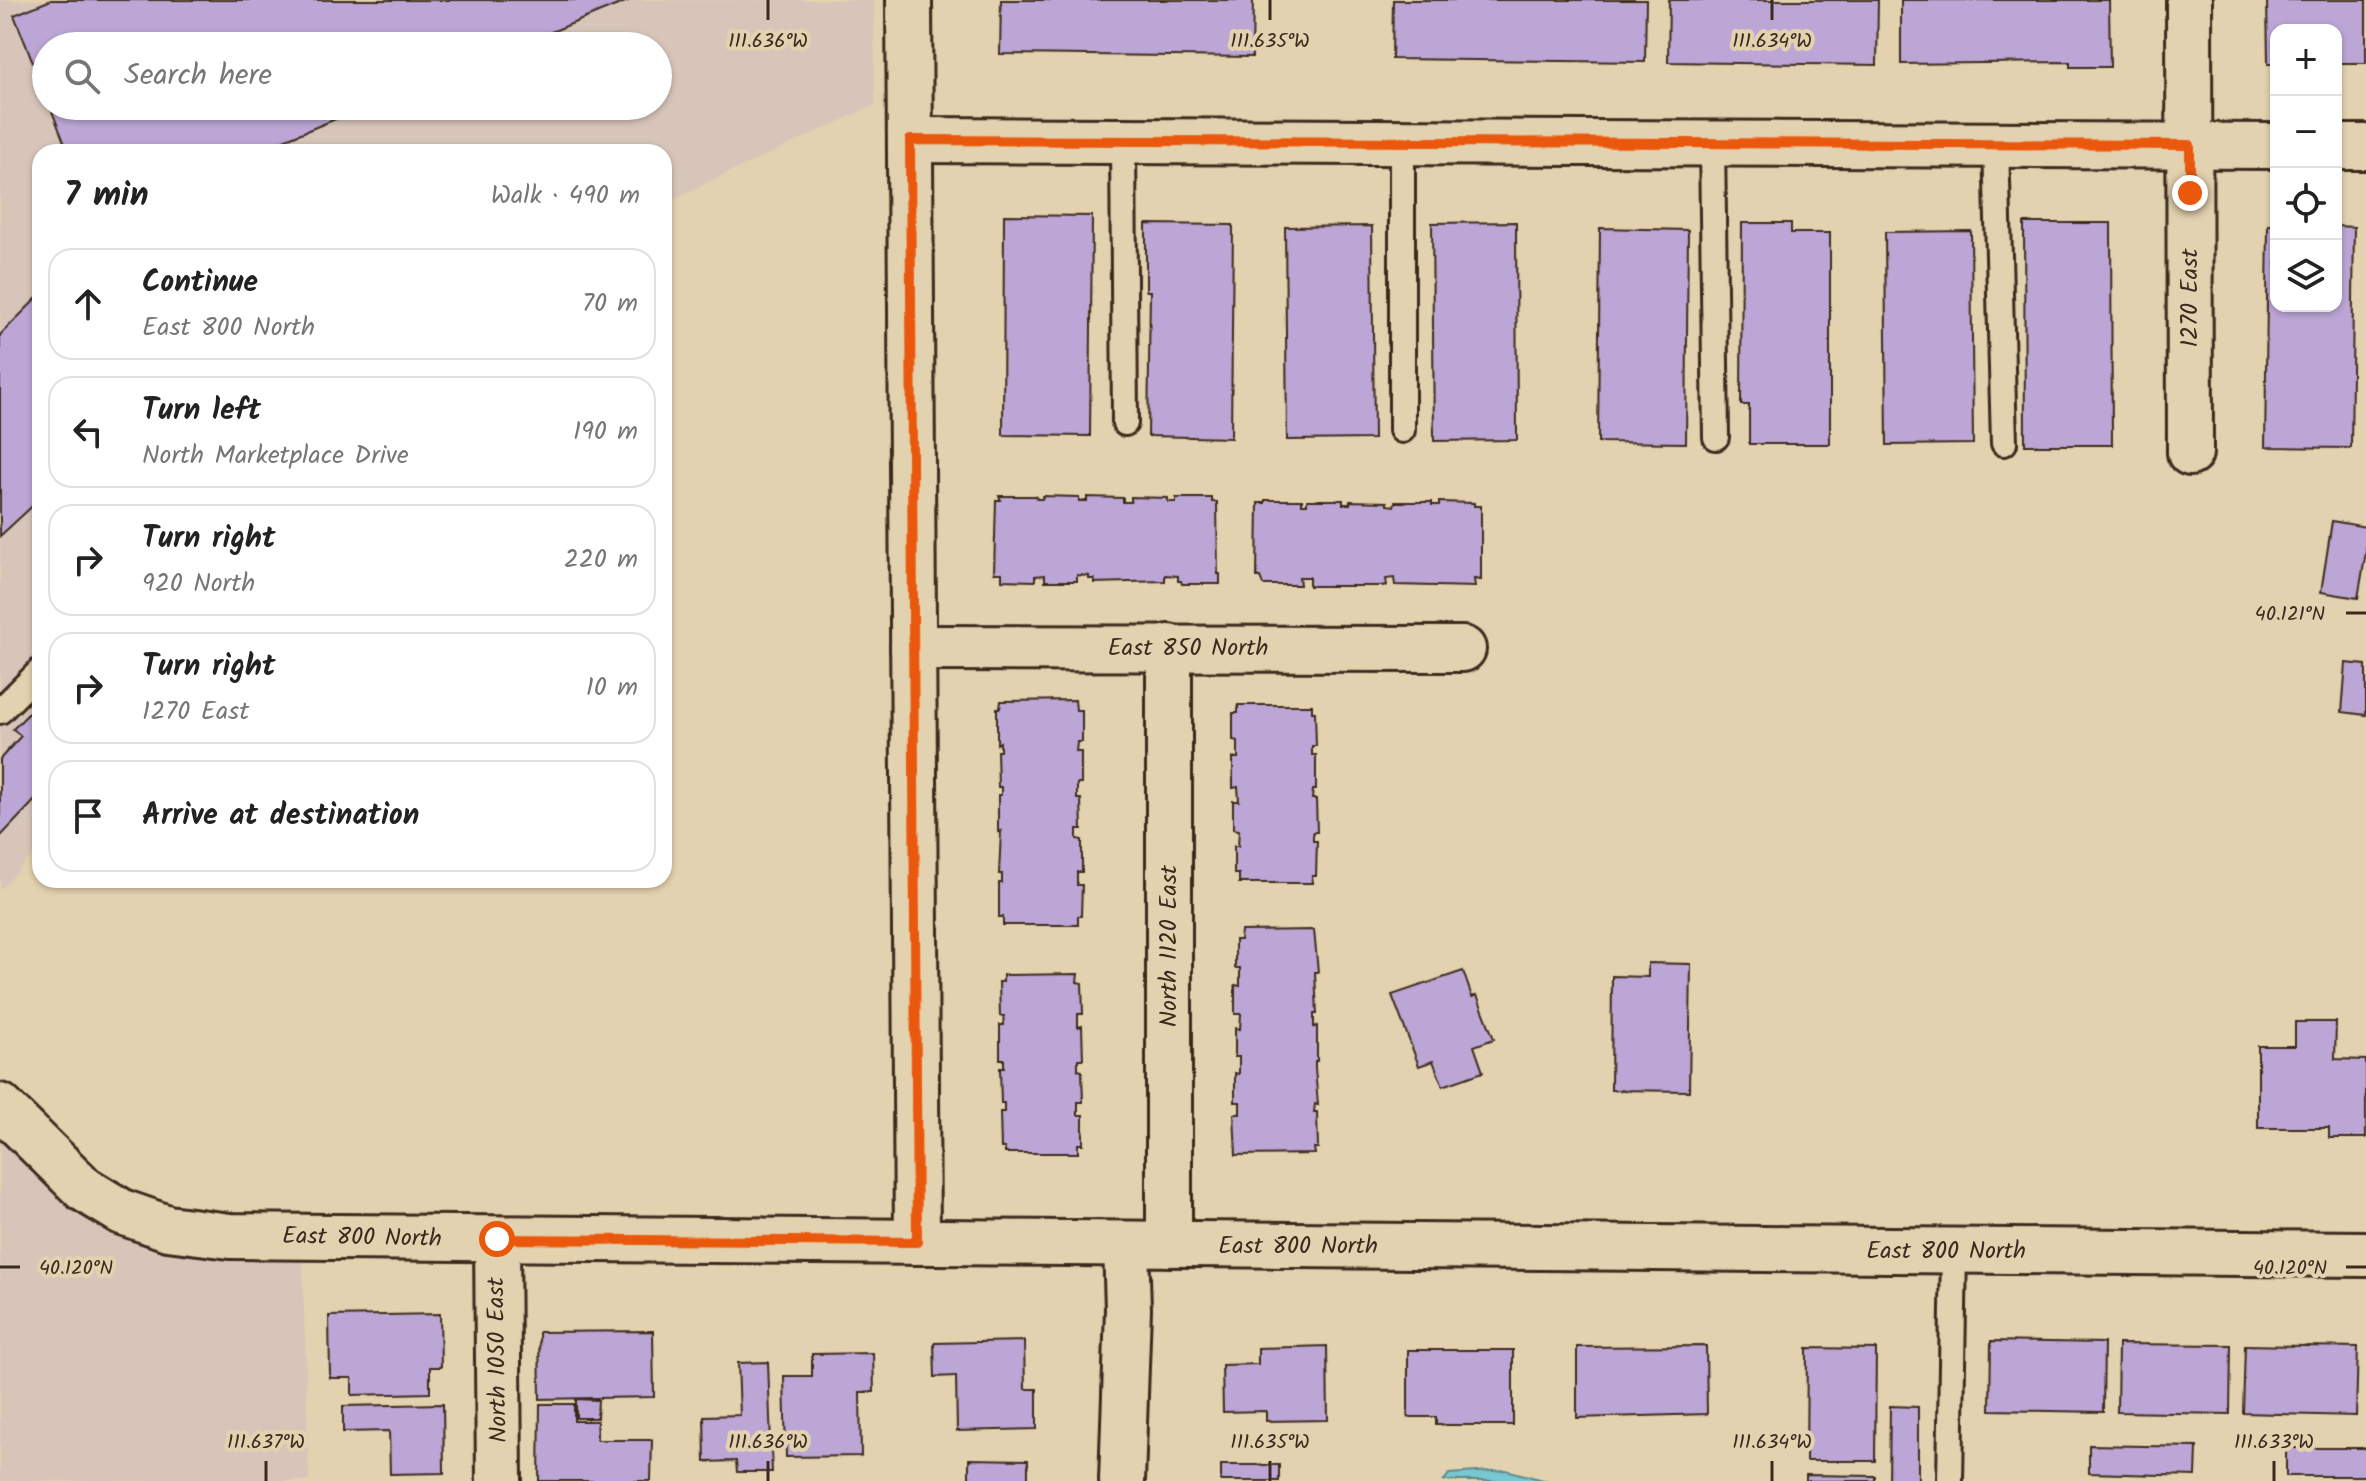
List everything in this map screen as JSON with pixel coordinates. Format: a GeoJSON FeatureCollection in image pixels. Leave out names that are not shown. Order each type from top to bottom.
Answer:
{"type":"FeatureCollection","features":[{"type":"Feature","properties":{"kind":"street"},"geometry":{"type":"LineString","coordinates":[[909,0],[917,1242]]}},
{"type":"Feature","properties":{"kind":"street","name":"1270 East"},"geometry":{"type":"LineString","coordinates":[[2189,0],[2190,453]]}},
{"type":"Feature","properties":{"kind":"street"},"geometry":{"type":"LineString","coordinates":[[910,140],[2270,146]]}},
{"type":"Feature","properties":{"kind":"street"},"geometry":{"type":"LineString","coordinates":[[2342,147],[2366,147]]}},
{"type":"Feature","properties":{"kind":"street","name":"North 1120 East"},"geometry":{"type":"LineString","coordinates":[[1122,1481],[1128,1309],[1148,1245],[1169,647]]}},
{"type":"Feature","properties":{"kind":"street","name":"East 850 North"},"geometry":{"type":"LineString","coordinates":[[913,648],[1463,649]]}},
{"type":"Feature","properties":{"kind":"street","name":"East 800 North"},"geometry":{"type":"LineString","coordinates":[[0,1106],[84,1189],[122,1212],[168,1228],[230,1236],[2366,1254]]}},
{"type":"Feature","properties":{"kind":"street","name":"North 1050 East"},"geometry":{"type":"LineString","coordinates":[[497,1239],[499,1481]]}},
{"type":"Feature","properties":{"kind":"lane"},"geometry":{"type":"LineString","coordinates":[[1123,141],[1125,423]]}},
{"type":"Feature","properties":{"kind":"lane"},"geometry":{"type":"LineString","coordinates":[[1402,142],[1402,430]]}},
{"type":"Feature","properties":{"kind":"lane"},"geometry":{"type":"LineString","coordinates":[[1712,143],[1716,437]]}},
{"type":"Feature","properties":{"kind":"lane"},"geometry":{"type":"LineString","coordinates":[[1996,144],[2004,443]]}},
{"type":"Feature","properties":{"kind":"lane"},"geometry":{"type":"LineString","coordinates":[[0,711],[32,679]]}},
{"type":"Feature","properties":{"kind":"lane"},"geometry":{"type":"LineString","coordinates":[[1950,1481],[1954,1251]]}},
{"type":"Feature","properties":{"kind":"shaded area"},"geometry":{"type":"Polygon","coordinates":[[[0,0],[874,0],[875,105],[672,199],[672,144],[32,144],[32,856],[0,890],[0,0]]]}},
{"type":"Feature","properties":{"kind":"shaded area"},"geometry":{"type":"Polygon","coordinates":[[[0,1106],[84,1189],[302,1237],[309,1481],[0,1481],[0,1106]]]}},
{"type":"Feature","properties":{"kind":"water"},"geometry":{"type":"Polygon","coordinates":[[[1506,1470],[1547,1481],[1444,1481],[1449,1474],[1506,1470]]]}},
{"type":"Feature","properties":{"kind":"building"},"geometry":{"type":"Polygon","coordinates":[[[51,0],[630,0],[551,32],[32,32],[32,60],[14,15],[51,0]]]}},
{"type":"Feature","properties":{"kind":"building"},"geometry":{"type":"Polygon","coordinates":[[[1001,0],[1253,0],[1252,57],[1000,54],[1001,0]]]}},
{"type":"Feature","properties":{"kind":"building"},"geometry":{"type":"Polygon","coordinates":[[[1393,0],[1646,0],[1645,62],[1392,59],[1393,0]]]}},
{"type":"Feature","properties":{"kind":"building"},"geometry":{"type":"Polygon","coordinates":[[[1669,0],[1878,0],[1877,65],[1668,62],[1669,0]]]}},
{"type":"Feature","properties":{"kind":"building"},"geometry":{"type":"Polygon","coordinates":[[[1901,0],[2109,0],[2110,67],[2070,67],[2070,62],[1901,64],[1901,0]]]}},
{"type":"Feature","properties":{"kind":"building"},"geometry":{"type":"Polygon","coordinates":[[[2267,0],[2366,0],[2366,63],[2342,63],[2342,24],[2270,24],[2268,64],[2267,0]]]}},
{"type":"Feature","properties":{"kind":"building"},"geometry":{"type":"Polygon","coordinates":[[[55,120],[333,120],[274,144],[65,144],[55,120]]]}},
{"type":"Feature","properties":{"kind":"building"},"geometry":{"type":"Polygon","coordinates":[[[1004,215],[1092,216],[1090,436],[1003,435],[1004,215]]]}},
{"type":"Feature","properties":{"kind":"building"},"geometry":{"type":"Polygon","coordinates":[[[1516,222],[1517,440],[1434,441],[1432,223],[1516,222]]]}},
{"type":"Feature","properties":{"kind":"building"},"geometry":{"type":"Polygon","coordinates":[[[1742,223],[1791,223],[1791,233],[1830,233],[1830,444],[1749,444],[1749,405],[1741,405],[1742,223]]]}},
{"type":"Feature","properties":{"kind":"building"},"geometry":{"type":"Polygon","coordinates":[[[2024,223],[2111,223],[2112,445],[2025,445],[2024,223]]]}},
{"type":"Feature","properties":{"kind":"building"},"geometry":{"type":"Polygon","coordinates":[[[1146,224],[1233,225],[1231,438],[1148,436],[1150,291],[1146,291],[1146,224]]]}},
{"type":"Feature","properties":{"kind":"building"},"geometry":{"type":"Polygon","coordinates":[[[2268,225],[2270,312],[2342,312],[2342,226],[2354,227],[2351,448],[2265,447],[2268,225]]]}},
{"type":"Feature","properties":{"kind":"building"},"geometry":{"type":"Polygon","coordinates":[[[1372,226],[1374,439],[1287,440],[1285,227],[1372,226]]]}},
{"type":"Feature","properties":{"kind":"building"},"geometry":{"type":"Polygon","coordinates":[[[1600,228],[1688,230],[1686,443],[1598,442],[1600,228]]]}},
{"type":"Feature","properties":{"kind":"building"},"geometry":{"type":"Polygon","coordinates":[[[1971,231],[1973,444],[1887,445],[1885,232],[1971,231]]]}},
{"type":"Feature","properties":{"kind":"building"},"geometry":{"type":"Polygon","coordinates":[[[32,303],[32,506],[0,536],[0,335],[32,303]]]}},
{"type":"Feature","properties":{"kind":"building"},"geometry":{"type":"Polygon","coordinates":[[[999,496],[1036,496],[1037,499],[1043,496],[1079,497],[1079,501],[1087,501],[1087,497],[1123,498],[1123,502],[1131,502],[1131,497],[1168,498],[1168,502],[1176,502],[1176,498],[1212,498],[1212,502],[1217,502],[1220,584],[1182,584],[1178,576],[1165,575],[1165,581],[1094,583],[1089,576],[1077,575],[1077,581],[1045,581],[1045,575],[1035,576],[1035,581],[1002,580],[1002,573],[994,573],[996,500],[1001,500],[999,496]]]}},
{"type":"Feature","properties":{"kind":"building"},"geometry":{"type":"Polygon","coordinates":[[[1265,500],[1302,500],[1302,504],[1307,504],[1307,500],[1343,500],[1343,504],[1350,504],[1350,501],[1387,502],[1387,505],[1394,506],[1395,502],[1432,502],[1432,505],[1439,505],[1439,502],[1474,503],[1474,506],[1481,506],[1481,580],[1474,579],[1475,587],[1395,585],[1394,578],[1386,579],[1387,586],[1309,586],[1309,577],[1299,577],[1300,585],[1263,585],[1257,577],[1258,503],[1265,503],[1265,500]]]}},
{"type":"Feature","properties":{"kind":"building"},"geometry":{"type":"Polygon","coordinates":[[[2332,521],[2366,527],[2366,552],[2358,598],[2321,592],[2332,521]]]}},
{"type":"Feature","properties":{"kind":"building"},"geometry":{"type":"Polygon","coordinates":[[[2346,663],[2366,665],[2366,715],[2342,712],[2346,663]]]}},
{"type":"Feature","properties":{"kind":"building"},"geometry":{"type":"Polygon","coordinates":[[[1075,700],[1076,710],[1082,710],[1082,742],[1077,742],[1076,752],[1081,752],[1081,784],[1077,784],[1077,799],[1081,799],[1082,829],[1077,829],[1077,839],[1082,840],[1082,872],[1077,872],[1077,885],[1082,885],[1081,916],[1078,916],[1078,925],[1003,925],[1003,917],[999,917],[1002,874],[999,874],[1001,831],[998,832],[998,795],[1001,795],[1001,787],[998,787],[997,751],[1000,751],[1000,742],[997,744],[997,708],[1000,708],[1001,701],[1075,700]]]}},
{"type":"Feature","properties":{"kind":"building"},"geometry":{"type":"Polygon","coordinates":[[[1238,705],[1312,705],[1312,712],[1315,712],[1316,746],[1312,746],[1312,755],[1316,755],[1316,790],[1313,790],[1312,799],[1316,799],[1317,832],[1313,832],[1313,841],[1317,841],[1313,883],[1239,883],[1239,874],[1234,874],[1234,846],[1238,846],[1239,830],[1233,829],[1233,801],[1239,801],[1238,787],[1233,788],[1233,758],[1238,758],[1238,741],[1233,740],[1233,713],[1238,713],[1238,705]]]}},
{"type":"Feature","properties":{"kind":"building"},"geometry":{"type":"Polygon","coordinates":[[[32,710],[32,803],[0,837],[0,759],[21,736],[13,729],[32,710]]]}},
{"type":"Feature","properties":{"kind":"building"},"geometry":{"type":"Polygon","coordinates":[[[1314,930],[1318,972],[1315,972],[1317,1014],[1314,1014],[1314,1027],[1317,1026],[1315,1068],[1318,1105],[1315,1104],[1314,1112],[1317,1112],[1318,1148],[1314,1148],[1315,1154],[1236,1155],[1234,1114],[1240,1114],[1240,1102],[1235,1102],[1235,1073],[1239,1074],[1239,1057],[1235,1057],[1235,1028],[1240,1029],[1241,1014],[1235,1014],[1235,985],[1240,986],[1240,968],[1235,968],[1235,940],[1240,940],[1241,931],[1314,930]]]}},
{"type":"Feature","properties":{"kind":"building"},"geometry":{"type":"Polygon","coordinates":[[[1648,963],[1691,964],[1689,1091],[1611,1090],[1612,976],[1648,977],[1648,963]]]}},
{"type":"Feature","properties":{"kind":"building"},"geometry":{"type":"Polygon","coordinates":[[[1463,971],[1472,997],[1477,995],[1494,1039],[1474,1046],[1483,1072],[1443,1086],[1433,1061],[1419,1066],[1392,995],[1463,971]]]}},
{"type":"Feature","properties":{"kind":"building"},"geometry":{"type":"Polygon","coordinates":[[[1078,974],[1077,982],[1082,983],[1083,1014],[1078,1014],[1078,1027],[1082,1026],[1083,1059],[1078,1059],[1078,1070],[1082,1071],[1083,1102],[1078,1102],[1078,1115],[1083,1115],[1083,1144],[1078,1144],[1078,1153],[1005,1153],[1005,1148],[1001,1148],[1000,1112],[1004,1112],[1004,1103],[1001,1103],[1000,1068],[1004,1068],[1004,1059],[1000,1059],[1000,1025],[1004,1025],[1004,1016],[1000,1016],[999,982],[1003,982],[1003,975],[1078,974]]]}},
{"type":"Feature","properties":{"kind":"building"},"geometry":{"type":"Polygon","coordinates":[[[2295,1022],[2336,1022],[2335,1059],[2366,1060],[2366,1138],[2329,1138],[2329,1128],[2258,1128],[2258,1046],[2295,1046],[2295,1022]]]}},
{"type":"Feature","properties":{"kind":"building"},"geometry":{"type":"Polygon","coordinates":[[[440,1314],[441,1367],[430,1367],[430,1393],[352,1395],[352,1378],[330,1378],[329,1316],[440,1314]]]}},
{"type":"Feature","properties":{"kind":"building"},"geometry":{"type":"Polygon","coordinates":[[[653,1331],[654,1397],[540,1399],[539,1332],[653,1331]]]}},
{"type":"Feature","properties":{"kind":"building"},"geometry":{"type":"Polygon","coordinates":[[[1024,1341],[1025,1389],[1037,1389],[1037,1429],[957,1431],[956,1376],[935,1377],[934,1343],[1024,1341]]]}},
{"type":"Feature","properties":{"kind":"building"},"geometry":{"type":"Polygon","coordinates":[[[1991,1341],[2104,1343],[2103,1412],[1990,1410],[1991,1341]]]}},
{"type":"Feature","properties":{"kind":"building"},"geometry":{"type":"Polygon","coordinates":[[[2118,1344],[2231,1345],[2230,1414],[2117,1412],[2118,1344]]]}},
{"type":"Feature","properties":{"kind":"building"},"geometry":{"type":"Polygon","coordinates":[[[2245,1345],[2358,1347],[2356,1416],[2243,1413],[2245,1345]]]}},
{"type":"Feature","properties":{"kind":"building"},"geometry":{"type":"Polygon","coordinates":[[[1327,1346],[1328,1420],[1266,1421],[1266,1411],[1223,1412],[1222,1365],[1258,1364],[1258,1348],[1327,1346]]]}},
{"type":"Feature","properties":{"kind":"building"},"geometry":{"type":"Polygon","coordinates":[[[1706,1346],[1707,1414],[1577,1418],[1577,1347],[1706,1346]]]}},
{"type":"Feature","properties":{"kind":"building"},"geometry":{"type":"Polygon","coordinates":[[[1807,1348],[1876,1349],[1875,1461],[1806,1461],[1807,1348]]]}},
{"type":"Feature","properties":{"kind":"building"},"geometry":{"type":"Polygon","coordinates":[[[1408,1350],[1513,1350],[1513,1425],[1436,1425],[1436,1417],[1408,1417],[1408,1350]]]}},
{"type":"Feature","properties":{"kind":"building"},"geometry":{"type":"Polygon","coordinates":[[[873,1353],[874,1392],[860,1392],[861,1456],[786,1457],[784,1376],[812,1376],[812,1354],[873,1353]]]}},
{"type":"Feature","properties":{"kind":"building"},"geometry":{"type":"Polygon","coordinates":[[[768,1362],[772,1472],[737,1472],[736,1461],[705,1462],[704,1416],[740,1415],[738,1363],[768,1362]]]}},
{"type":"Feature","properties":{"kind":"building"},"geometry":{"type":"Polygon","coordinates":[[[576,1399],[598,1400],[597,1418],[576,1418],[576,1399]]]}},
{"type":"Feature","properties":{"kind":"building"},"geometry":{"type":"Polygon","coordinates":[[[443,1404],[444,1473],[390,1474],[389,1431],[343,1432],[343,1406],[443,1404]]]}},
{"type":"Feature","properties":{"kind":"building"},"geometry":{"type":"Polygon","coordinates":[[[540,1404],[574,1404],[574,1421],[597,1421],[597,1440],[652,1440],[651,1481],[539,1481],[540,1404]]]}},
{"type":"Feature","properties":{"kind":"building"},"geometry":{"type":"Polygon","coordinates":[[[1890,1406],[1918,1407],[1918,1481],[1889,1481],[1890,1406]]]}},
{"type":"Feature","properties":{"kind":"building"},"geometry":{"type":"Polygon","coordinates":[[[2089,1445],[2197,1447],[2196,1476],[2089,1473],[2089,1445]]]}},
{"type":"Feature","properties":{"kind":"building"},"geometry":{"type":"Polygon","coordinates":[[[2286,1448],[2366,1448],[2366,1476],[2286,1476],[2286,1448]]]}},
{"type":"Feature","properties":{"kind":"building"},"geometry":{"type":"Polygon","coordinates":[[[969,1459],[1028,1460],[1028,1481],[969,1481],[969,1459]]]}},
{"type":"Feature","properties":{"kind":"building"},"geometry":{"type":"Polygon","coordinates":[[[1221,1465],[1279,1465],[1279,1481],[1221,1481],[1221,1465]]]}},
{"type":"Feature","properties":{"kind":"building"},"geometry":{"type":"Polygon","coordinates":[[[1806,1475],[1875,1476],[1875,1481],[1806,1481],[1806,1475]]]}},
{"type":"Feature","properties":{"kind":"route"},"geometry":{"type":"LineString","coordinates":[[497,1239],[917,1242],[910,140],[2190,145],[2190,193]]}}]}
